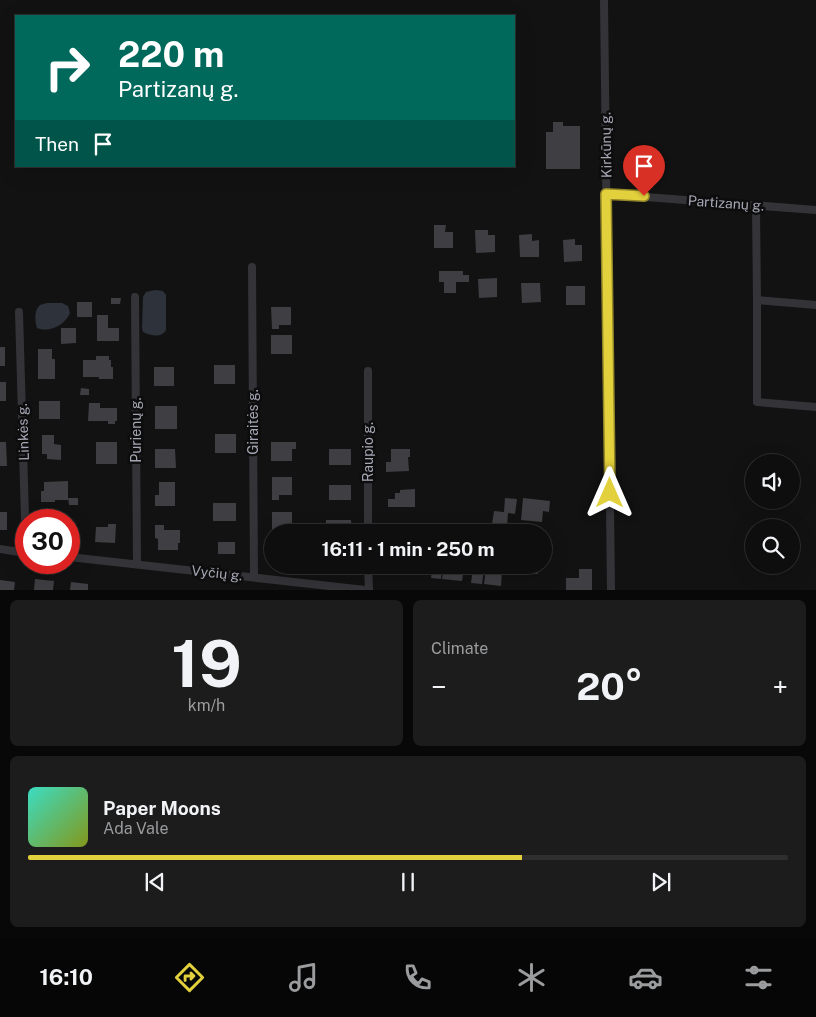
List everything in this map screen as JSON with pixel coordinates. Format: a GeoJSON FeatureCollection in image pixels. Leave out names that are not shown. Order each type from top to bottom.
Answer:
{"type":"FeatureCollection","features":[{"type":"Feature","properties":{"kind":"street","name":"Kirkūnų g."},"geometry":{"type":"LineString","coordinates":[[604,0],[611,590]]}},
{"type":"Feature","properties":{"kind":"street","name":"Partizanų g."},"geometry":{"type":"LineString","coordinates":[[606,194],[816,210]]}},
{"type":"Feature","properties":{"kind":"street"},"geometry":{"type":"LineString","coordinates":[[756,205],[757,402],[816,407]]}},
{"type":"Feature","properties":{"kind":"street","name":"Giraitės g."},"geometry":{"type":"LineString","coordinates":[[252,267],[254,577]]}},
{"type":"Feature","properties":{"kind":"street","name":"Purienų g."},"geometry":{"type":"LineString","coordinates":[[135,296],[137,564]]}},
{"type":"Feature","properties":{"kind":"street"},"geometry":{"type":"LineString","coordinates":[[757,300],[816,305]]}},
{"type":"Feature","properties":{"kind":"street","name":"Linkės g."},"geometry":{"type":"LineString","coordinates":[[19,312],[25,509]]}},
{"type":"Feature","properties":{"kind":"street","name":"Raupio g."},"geometry":{"type":"LineString","coordinates":[[368,371],[368,524]]}},
{"type":"Feature","properties":{"kind":"street"},"geometry":{"type":"LineString","coordinates":[[0,549],[15,551]]}},
{"type":"Feature","properties":{"kind":"street","name":"Vyčių g."},"geometry":{"type":"LineString","coordinates":[[80,558],[367,590]]}},
{"type":"Feature","properties":{"kind":"street"},"geometry":{"type":"LineString","coordinates":[[367,590],[368,574]]}},
{"type":"Feature","properties":{"kind":"shaded area"},"geometry":{"type":"Polygon","coordinates":[[[163,291],[166,295],[166,330],[164,333],[156,336],[143,332],[142,328],[143,297],[146,292],[163,291]]]}},
{"type":"Feature","properties":{"kind":"shaded area"},"geometry":{"type":"Polygon","coordinates":[[[47,303],[62,303],[68,306],[70,313],[65,321],[52,329],[37,328],[35,320],[37,308],[47,303]]]}},
{"type":"Feature","properties":{"kind":"building"},"geometry":{"type":"Polygon","coordinates":[[[553,122],[563,122],[563,126],[580,126],[580,169],[546,169],[546,132],[553,132],[553,122]]]}},
{"type":"Feature","properties":{"kind":"building"},"geometry":{"type":"Polygon","coordinates":[[[434,225],[446,225],[445,232],[453,232],[453,248],[434,248],[434,225]]]}},
{"type":"Feature","properties":{"kind":"building"},"geometry":{"type":"Polygon","coordinates":[[[475,230],[488,230],[488,235],[495,235],[495,252],[476,253],[475,230]]]}},
{"type":"Feature","properties":{"kind":"building"},"geometry":{"type":"Polygon","coordinates":[[[532,234],[532,241],[539,240],[539,257],[520,257],[519,235],[532,234]]]}},
{"type":"Feature","properties":{"kind":"building"},"geometry":{"type":"Polygon","coordinates":[[[575,239],[575,245],[582,245],[582,261],[564,262],[563,240],[575,239]]]}},
{"type":"Feature","properties":{"kind":"building"},"geometry":{"type":"Polygon","coordinates":[[[439,271],[463,271],[463,275],[469,275],[469,282],[456,282],[456,293],[444,293],[444,282],[439,282],[439,271]]]}},
{"type":"Feature","properties":{"kind":"building"},"geometry":{"type":"Polygon","coordinates":[[[497,278],[497,297],[479,298],[478,279],[497,278]]]}},
{"type":"Feature","properties":{"kind":"building"},"geometry":{"type":"Polygon","coordinates":[[[521,283],[540,283],[541,302],[522,303],[521,283]]]}},
{"type":"Feature","properties":{"kind":"building"},"geometry":{"type":"Polygon","coordinates":[[[566,286],[585,286],[585,305],[566,305],[566,286]]]}},
{"type":"Feature","properties":{"kind":"building"},"geometry":{"type":"Polygon","coordinates":[[[111,298],[121,298],[120,304],[111,304],[111,298]]]}},
{"type":"Feature","properties":{"kind":"building"},"geometry":{"type":"Polygon","coordinates":[[[77,302],[92,302],[92,317],[77,317],[77,302]]]}},
{"type":"Feature","properties":{"kind":"building"},"geometry":{"type":"Polygon","coordinates":[[[271,307],[291,307],[291,325],[279,325],[279,329],[272,329],[271,307]]]}},
{"type":"Feature","properties":{"kind":"building"},"geometry":{"type":"Polygon","coordinates":[[[97,315],[108,315],[108,328],[119,328],[119,341],[97,341],[97,315]]]}},
{"type":"Feature","properties":{"kind":"building"},"geometry":{"type":"Polygon","coordinates":[[[61,328],[76,328],[76,343],[61,344],[61,328]]]}},
{"type":"Feature","properties":{"kind":"building"},"geometry":{"type":"Polygon","coordinates":[[[271,335],[292,335],[292,354],[271,354],[271,335]]]}},
{"type":"Feature","properties":{"kind":"building"},"geometry":{"type":"Polygon","coordinates":[[[0,347],[5,347],[5,366],[0,366],[0,347]]]}},
{"type":"Feature","properties":{"kind":"building"},"geometry":{"type":"Polygon","coordinates":[[[38,349],[52,349],[52,359],[55,359],[55,379],[38,379],[38,349]]]}},
{"type":"Feature","properties":{"kind":"building"},"geometry":{"type":"Polygon","coordinates":[[[96,356],[109,356],[111,367],[113,367],[113,379],[83,377],[83,360],[96,360],[96,356]]]}},
{"type":"Feature","properties":{"kind":"building"},"geometry":{"type":"Polygon","coordinates":[[[214,365],[235,365],[235,384],[214,384],[214,365]]]}},
{"type":"Feature","properties":{"kind":"building"},"geometry":{"type":"Polygon","coordinates":[[[154,367],[174,367],[174,386],[154,386],[154,367]]]}},
{"type":"Feature","properties":{"kind":"building"},"geometry":{"type":"Polygon","coordinates":[[[0,382],[6,382],[6,401],[0,401],[0,382]]]}},
{"type":"Feature","properties":{"kind":"building"},"geometry":{"type":"Polygon","coordinates":[[[81,388],[89,389],[89,395],[80,395],[81,388]]]}},
{"type":"Feature","properties":{"kind":"building"},"geometry":{"type":"Polygon","coordinates":[[[39,401],[60,401],[60,419],[39,419],[39,401]]]}},
{"type":"Feature","properties":{"kind":"building"},"geometry":{"type":"Polygon","coordinates":[[[89,403],[100,403],[100,408],[117,408],[117,421],[115,421],[115,424],[108,424],[108,421],[88,421],[89,403]]]}},
{"type":"Feature","properties":{"kind":"building"},"geometry":{"type":"Polygon","coordinates":[[[155,406],[177,406],[177,429],[155,429],[155,406]]]}},
{"type":"Feature","properties":{"kind":"building"},"geometry":{"type":"Polygon","coordinates":[[[215,434],[236,434],[236,453],[215,453],[215,434]]]}},
{"type":"Feature","properties":{"kind":"building"},"geometry":{"type":"Polygon","coordinates":[[[42,435],[54,435],[54,444],[61,445],[61,460],[47,459],[47,454],[42,454],[42,435]]]}},
{"type":"Feature","properties":{"kind":"building"},"geometry":{"type":"Polygon","coordinates":[[[0,442],[6,442],[7,466],[0,466],[0,442]]]}},
{"type":"Feature","properties":{"kind":"building"},"geometry":{"type":"Polygon","coordinates":[[[96,442],[117,442],[117,464],[96,464],[96,442]]]}},
{"type":"Feature","properties":{"kind":"building"},"geometry":{"type":"Polygon","coordinates":[[[271,442],[296,442],[296,449],[292,449],[292,461],[271,461],[271,442]]]}},
{"type":"Feature","properties":{"kind":"building"},"geometry":{"type":"Polygon","coordinates":[[[155,449],[175,449],[176,468],[155,468],[155,449]]]}},
{"type":"Feature","properties":{"kind":"building"},"geometry":{"type":"Polygon","coordinates":[[[329,449],[351,449],[351,465],[329,465],[329,449]]]}},
{"type":"Feature","properties":{"kind":"building"},"geometry":{"type":"Polygon","coordinates":[[[391,449],[410,449],[410,457],[408,457],[409,471],[386,472],[386,462],[391,462],[391,449]]]}},
{"type":"Feature","properties":{"kind":"building"},"geometry":{"type":"Polygon","coordinates":[[[272,477],[292,477],[292,495],[279,495],[279,500],[272,500],[272,477]]]}},
{"type":"Feature","properties":{"kind":"building"},"geometry":{"type":"Polygon","coordinates":[[[68,481],[68,500],[41,502],[41,491],[44,491],[44,482],[68,481]]]}},
{"type":"Feature","properties":{"kind":"building"},"geometry":{"type":"Polygon","coordinates":[[[159,482],[175,482],[175,506],[155,506],[155,495],[159,495],[159,482]]]}},
{"type":"Feature","properties":{"kind":"building"},"geometry":{"type":"Polygon","coordinates":[[[329,485],[351,485],[351,500],[329,500],[329,485]]]}},
{"type":"Feature","properties":{"kind":"building"},"geometry":{"type":"Polygon","coordinates":[[[415,489],[415,507],[388,507],[388,499],[395,499],[395,493],[400,493],[400,490],[415,489]]]}},
{"type":"Feature","properties":{"kind":"building"},"geometry":{"type":"Polygon","coordinates":[[[68,498],[78,498],[78,505],[69,505],[68,498]]]}},
{"type":"Feature","properties":{"kind":"building"},"geometry":{"type":"Polygon","coordinates":[[[505,498],[517,499],[515,514],[508,513],[507,524],[492,524],[494,511],[504,512],[505,498]]]}},
{"type":"Feature","properties":{"kind":"building"},"geometry":{"type":"Polygon","coordinates":[[[523,498],[550,501],[549,512],[543,511],[542,522],[521,520],[523,498]]]}},
{"type":"Feature","properties":{"kind":"building"},"geometry":{"type":"Polygon","coordinates":[[[213,503],[236,503],[236,521],[213,521],[213,503]]]}},
{"type":"Feature","properties":{"kind":"building"},"geometry":{"type":"Polygon","coordinates":[[[0,512],[7,512],[7,530],[0,530],[0,512]]]}},
{"type":"Feature","properties":{"kind":"building"},"geometry":{"type":"Polygon","coordinates":[[[272,512],[292,512],[292,524],[272,524],[272,512]]]}},
{"type":"Feature","properties":{"kind":"building"},"geometry":{"type":"Polygon","coordinates":[[[326,520],[351,520],[351,524],[326,524],[326,520]]]}},
{"type":"Feature","properties":{"kind":"building"},"geometry":{"type":"Polygon","coordinates":[[[108,524],[116,524],[115,543],[95,542],[96,527],[108,527],[108,524]]]}},
{"type":"Feature","properties":{"kind":"building"},"geometry":{"type":"Polygon","coordinates":[[[155,525],[164,525],[164,530],[180,530],[178,550],[158,550],[158,539],[155,538],[155,525]]]}},
{"type":"Feature","properties":{"kind":"building"},"geometry":{"type":"Polygon","coordinates":[[[218,542],[235,542],[235,554],[218,554],[218,542]]]}},
{"type":"Feature","properties":{"kind":"building"},"geometry":{"type":"Polygon","coordinates":[[[579,569],[592,569],[592,590],[566,590],[566,578],[579,578],[579,569]]]}},
{"type":"Feature","properties":{"kind":"building"},"geometry":{"type":"Polygon","coordinates":[[[432,574],[441,574],[441,579],[431,578],[432,574]]]}},
{"type":"Feature","properties":{"kind":"building"},"geometry":{"type":"Polygon","coordinates":[[[443,574],[463,574],[462,581],[442,579],[443,574]]]}},
{"type":"Feature","properties":{"kind":"building"},"geometry":{"type":"Polygon","coordinates":[[[472,574],[483,574],[482,584],[471,583],[472,574]]]}},
{"type":"Feature","properties":{"kind":"building"},"geometry":{"type":"Polygon","coordinates":[[[485,574],[502,574],[501,586],[484,584],[485,574]]]}},
{"type":"Feature","properties":{"kind":"building"},"geometry":{"type":"Polygon","coordinates":[[[35,579],[54,581],[53,590],[34,590],[35,579]]]}},
{"type":"Feature","properties":{"kind":"building"},"geometry":{"type":"Polygon","coordinates":[[[0,580],[15,582],[14,590],[0,590],[0,580]]]}},
{"type":"Feature","properties":{"kind":"building"},"geometry":{"type":"Polygon","coordinates":[[[71,582],[88,584],[88,590],[70,590],[71,582]]]}},
{"type":"Feature","properties":{"kind":"route"},"geometry":{"type":"LineString","coordinates":[[610,493],[606,194],[644,196]]}}]}
